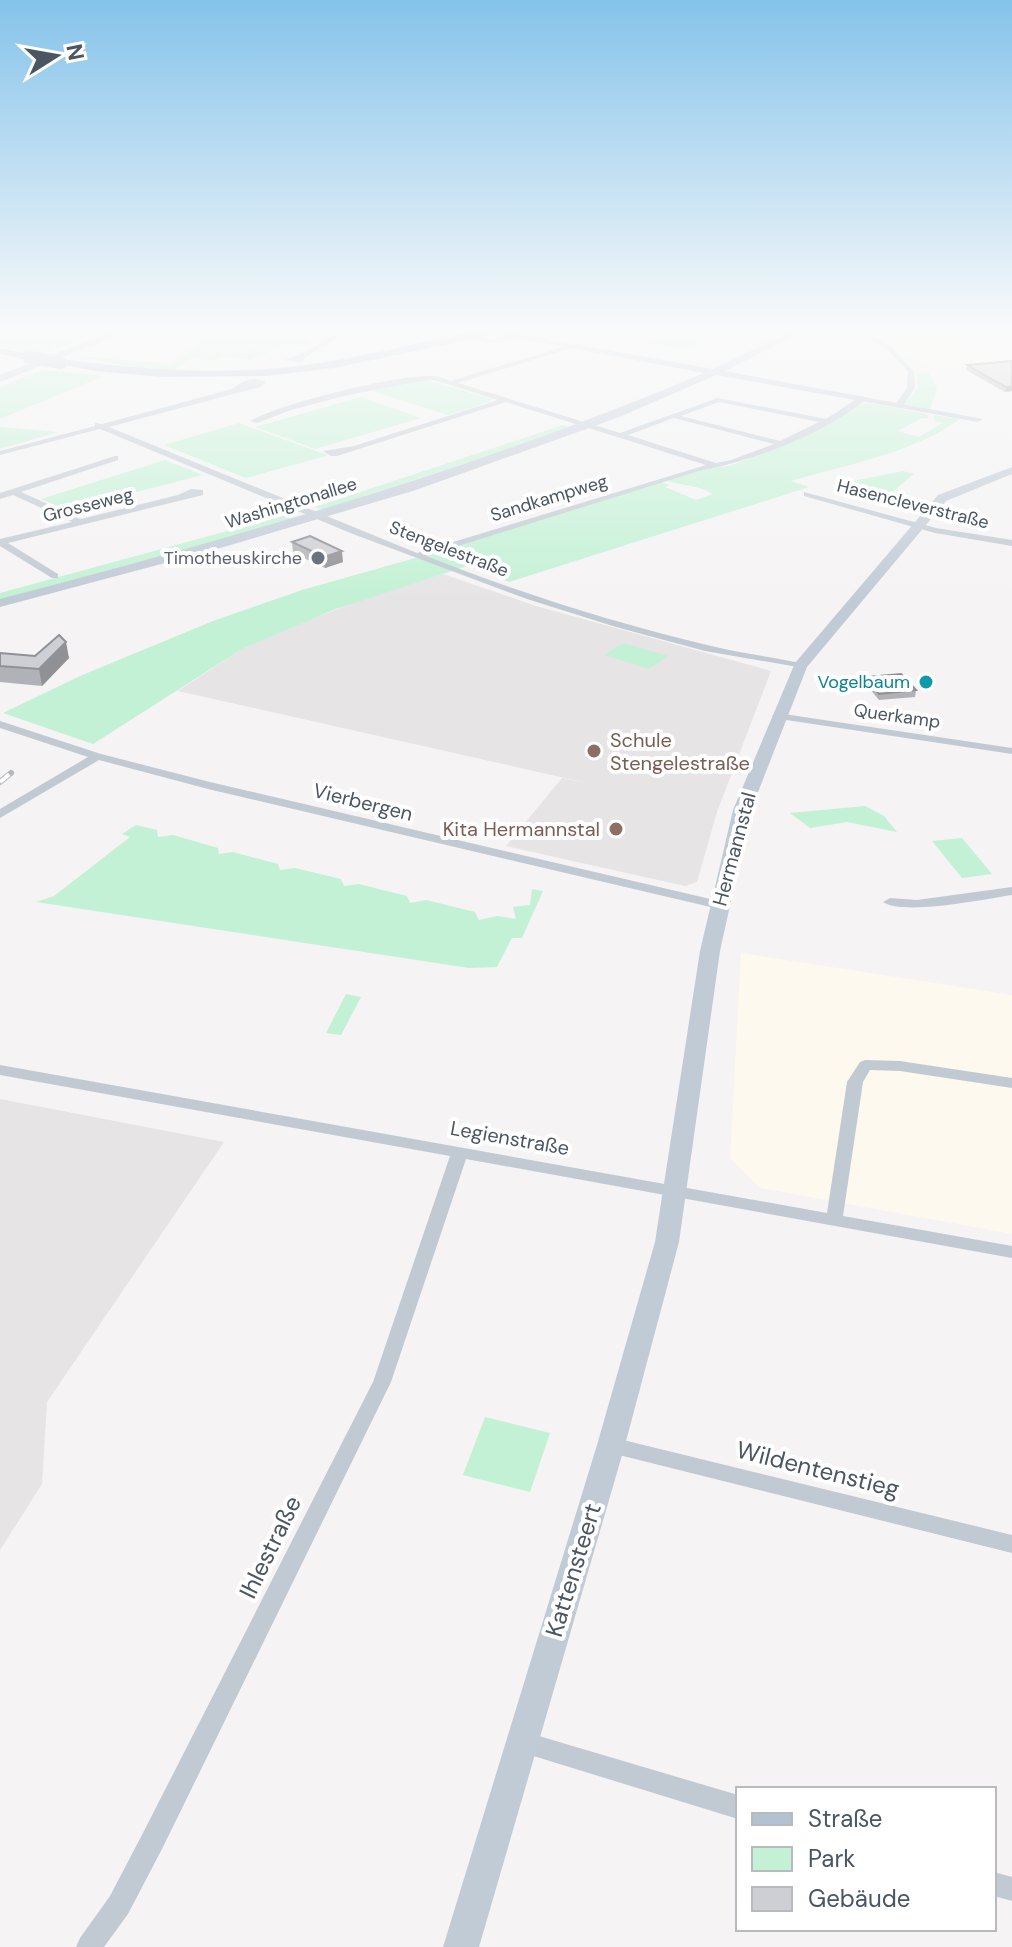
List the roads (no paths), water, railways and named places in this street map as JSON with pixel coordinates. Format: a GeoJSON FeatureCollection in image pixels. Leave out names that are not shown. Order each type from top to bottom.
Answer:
{"type":"FeatureCollection","features":[{"type":"Feature","properties":{"kind":"street"},"geometry":{"type":"LineString","coordinates":[[0,453],[126,418]]}},
{"type":"Feature","properties":{"kind":"street"},"geometry":{"type":"LineString","coordinates":[[254,421],[266,418]]}},
{"type":"Feature","properties":{"kind":"street"},"geometry":{"type":"LineString","coordinates":[[355,448],[450,418]]}},
{"type":"Feature","properties":{"kind":"street"},"geometry":{"type":"LineString","coordinates":[[564,418],[713,464]]}},
{"type":"Feature","properties":{"kind":"street","name":"Washingtonallee"},"geometry":{"type":"LineString","coordinates":[[0,590],[302,509],[576,418]]}},
{"type":"Feature","properties":{"kind":"street","name":"Washingtonallee"},"geometry":{"type":"LineString","coordinates":[[0,603],[317,515],[604,418]]}},
{"type":"Feature","properties":{"kind":"street"},"geometry":{"type":"LineString","coordinates":[[621,436],[668,418]]}},
{"type":"Feature","properties":{"kind":"street"},"geometry":{"type":"LineString","coordinates":[[680,418],[780,444]]}},
{"type":"Feature","properties":{"kind":"street"},"geometry":{"type":"LineString","coordinates":[[811,418],[827,421]]}},
{"type":"Feature","properties":{"kind":"street","name":"Sandkampweg"},"geometry":{"type":"LineString","coordinates":[[419,555],[713,464],[733,462],[780,444],[832,418]]}},
{"type":"Feature","properties":{"kind":"street"},"geometry":{"type":"LineString","coordinates":[[972,418],[978,419]]}},
{"type":"Feature","properties":{"kind":"street","name":"Stengelestraße"},"geometry":{"type":"LineString","coordinates":[[98,425],[493,584],[681,641],[800,666]]}},
{"type":"Feature","properties":{"kind":"street"},"geometry":{"type":"LineString","coordinates":[[0,496],[115,458]]}},
{"type":"Feature","properties":{"kind":"street","name":"Hermannstal"},"geometry":{"type":"LineString","coordinates":[[675,1190],[693,1055],[719,905],[742,810],[777,716],[800,666],[942,498],[1012,470]]}},
{"type":"Feature","properties":{"kind":"street"},"geometry":{"type":"LineString","coordinates":[[12,491],[82,523]]}},
{"type":"Feature","properties":{"kind":"street","name":"Hasencleverstraße"},"geometry":{"type":"LineString","coordinates":[[807,494],[919,524],[1012,543]]}},
{"type":"Feature","properties":{"kind":"street","name":"Grosseweg"},"geometry":{"type":"LineString","coordinates":[[1,542],[181,497]]}},
{"type":"Feature","properties":{"kind":"street"},"geometry":{"type":"LineString","coordinates":[[1,542],[55,576]]}},
{"type":"Feature","properties":{"kind":"street","name":"Querkamp"},"geometry":{"type":"LineString","coordinates":[[777,716],[1012,751]]}},
{"type":"Feature","properties":{"kind":"street","name":"Vierbergen"},"geometry":{"type":"LineString","coordinates":[[0,724],[97,756],[470,849],[719,905]]}},
{"type":"Feature","properties":{"kind":"street"},"geometry":{"type":"LineString","coordinates":[[0,814],[97,756]]}},
{"type":"Feature","properties":{"kind":"street"},"geometry":{"type":"LineString","coordinates":[[890,902],[917,904],[1012,891]]}},
{"type":"Feature","properties":{"kind":"street"},"geometry":{"type":"LineString","coordinates":[[834,1220],[855,1082],[865,1065],[900,1066],[1012,1083]]}},
{"type":"Feature","properties":{"kind":"street","name":"Legienstraße"},"geometry":{"type":"LineString","coordinates":[[0,1070],[1012,1252]]}},
{"type":"Feature","properties":{"kind":"street","name":"Ihlestraße"},"geometry":{"type":"LineString","coordinates":[[89,1947],[119,1905],[153,1840],[382,1382],[460,1152]]}},
{"type":"Feature","properties":{"kind":"street","name":"Kattensteert"},"geometry":{"type":"LineString","coordinates":[[461,1947],[611,1445],[667,1242],[675,1190]]}},
{"type":"Feature","properties":{"kind":"street","name":"Wildentenstieg"},"geometry":{"type":"LineString","coordinates":[[611,1445],[1012,1544]]}},
{"type":"Feature","properties":{"kind":"street"},"geometry":{"type":"LineString","coordinates":[[522,1742],[736,1806]]}},
{"type":"Feature","properties":{"kind":"railway"},"geometry":{"type":"LineString","coordinates":[[0,782],[11,773]]}},
{"type":"Feature","properties":{"kind":"place","name":"Timotheuskirche"},"geometry":{"type":"Point","coordinates":[318,558]}},
{"type":"Feature","properties":{"kind":"place","name":"Vogelbaum"},"geometry":{"type":"Point","coordinates":[926,682]}},
{"type":"Feature","properties":{"kind":"place","name":"Schule Stengelestraße"},"geometry":{"type":"Point","coordinates":[594,751]}},
{"type":"Feature","properties":{"kind":"place","name":"Kita Hermannstal"},"geometry":{"type":"Point","coordinates":[616,829]}}]}
